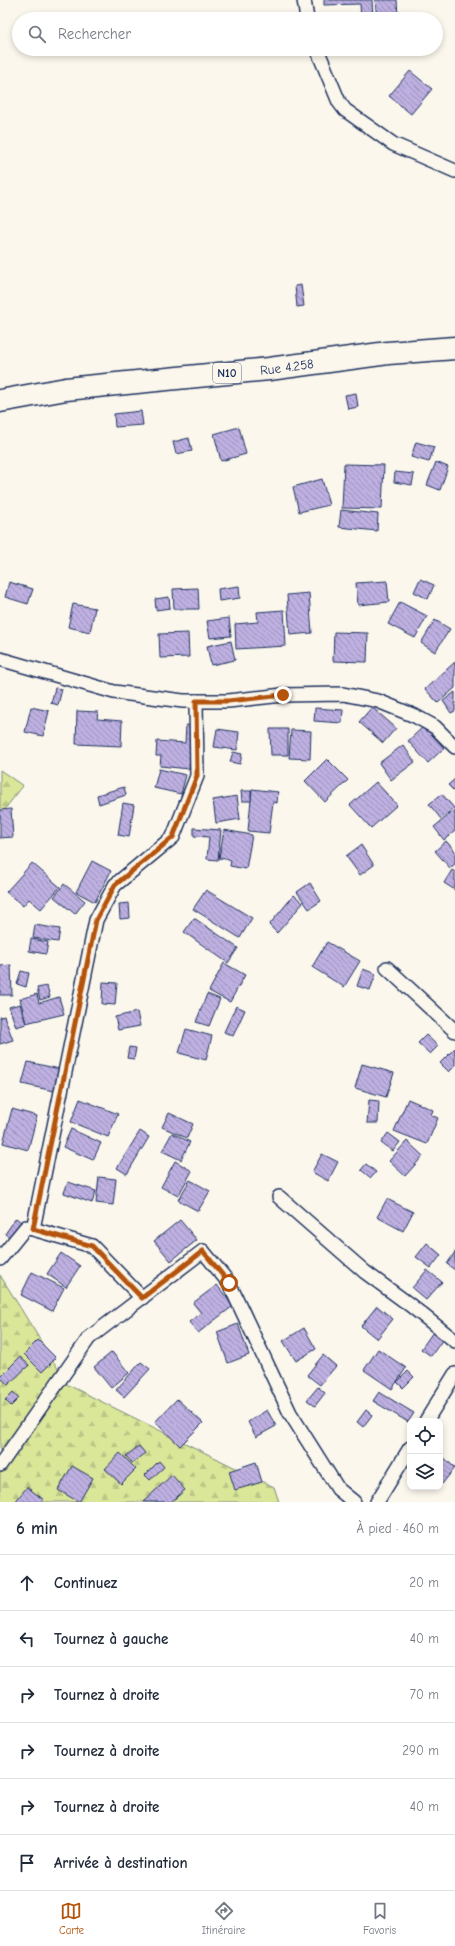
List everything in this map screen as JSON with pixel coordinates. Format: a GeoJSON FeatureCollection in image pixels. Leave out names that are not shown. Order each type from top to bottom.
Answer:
{"type":"FeatureCollection","features":[{"type":"Feature","properties":{"kind":"highway","name":"Rue 4.258"},"geometry":{"type":"LineString","coordinates":[[0,400],[66,389],[269,369],[388,353],[455,348]]}},
{"type":"Feature","properties":{"kind":"street"},"geometry":{"type":"LineString","coordinates":[[304,0],[306,12]]}},
{"type":"Feature","properties":{"kind":"street"},"geometry":{"type":"LineString","coordinates":[[320,56],[339,102],[345,110],[393,144],[455,171]]}},
{"type":"Feature","properties":{"kind":"street"},"geometry":{"type":"LineString","coordinates":[[0,659],[114,692],[196,701],[228,701],[283,695],[342,694],[378,701],[415,716],[435,727],[455,747]]}},
{"type":"Feature","properties":{"kind":"street"},"geometry":{"type":"LineString","coordinates":[[33,1229],[96,920],[115,885],[173,837],[197,776],[196,701]]}},
{"type":"Feature","properties":{"kind":"street"},"geometry":{"type":"LineString","coordinates":[[387,968],[455,1031]]}},
{"type":"Feature","properties":{"kind":"street"},"geometry":{"type":"LineString","coordinates":[[279,1197],[365,1272],[455,1341]]}},
{"type":"Feature","properties":{"kind":"street"},"geometry":{"type":"LineString","coordinates":[[0,1259],[26,1227],[92,1246],[142,1298]]}},
{"type":"Feature","properties":{"kind":"street"},"geometry":{"type":"LineString","coordinates":[[0,1465],[89,1338],[203,1251],[229,1283],[290,1413],[338,1489],[354,1502]]}},
{"type":"Feature","properties":{"kind":"street"},"geometry":{"type":"LineString","coordinates":[[428,1418],[455,1374]]}},
{"type":"Feature","properties":{"kind":"street"},"geometry":{"type":"LineString","coordinates":[[377,1502],[407,1453]]}},
{"type":"Feature","properties":{"kind":"green space"},"geometry":{"type":"Polygon","coordinates":[[[0,770],[23,786],[0,815],[0,770]]]}},
{"type":"Feature","properties":{"kind":"green space"},"geometry":{"type":"Polygon","coordinates":[[[0,1275],[68,1385],[274,1487],[279,1502],[0,1502],[0,1275]]]}},
{"type":"Feature","properties":{"kind":"building"},"geometry":{"type":"Polygon","coordinates":[[[324,0],[372,0],[373,12],[361,12],[360,4],[324,5],[324,0]]]}},
{"type":"Feature","properties":{"kind":"building"},"geometry":{"type":"Polygon","coordinates":[[[375,0],[397,0],[398,12],[376,12],[375,0]]]}},
{"type":"Feature","properties":{"kind":"building"},"geometry":{"type":"Polygon","coordinates":[[[410,71],[432,89],[411,114],[389,96],[410,71]]]}},
{"type":"Feature","properties":{"kind":"building"},"geometry":{"type":"Polygon","coordinates":[[[301,285],[304,306],[297,307],[295,286],[301,285]]]}},
{"type":"Feature","properties":{"kind":"building"},"geometry":{"type":"Polygon","coordinates":[[[356,393],[358,407],[348,409],[345,395],[356,393]]]}},
{"type":"Feature","properties":{"kind":"building"},"geometry":{"type":"Polygon","coordinates":[[[141,411],[143,425],[115,427],[114,414],[141,411]]]}},
{"type":"Feature","properties":{"kind":"building"},"geometry":{"type":"Polygon","coordinates":[[[239,427],[246,454],[221,461],[214,434],[239,427]]]}},
{"type":"Feature","properties":{"kind":"building"},"geometry":{"type":"Polygon","coordinates":[[[189,438],[192,451],[176,454],[173,442],[189,438]]]}},
{"type":"Feature","properties":{"kind":"building"},"geometry":{"type":"Polygon","coordinates":[[[416,442],[434,447],[429,462],[411,457],[416,442]]]}},
{"type":"Feature","properties":{"kind":"building"},"geometry":{"type":"Polygon","coordinates":[[[436,462],[448,467],[440,490],[427,485],[436,462]]]}},
{"type":"Feature","properties":{"kind":"building"},"geometry":{"type":"Polygon","coordinates":[[[344,464],[384,465],[382,509],[342,508],[344,464]]]}},
{"type":"Feature","properties":{"kind":"building"},"geometry":{"type":"Polygon","coordinates":[[[395,472],[414,474],[412,485],[394,482],[395,472]]]}},
{"type":"Feature","properties":{"kind":"building"},"geometry":{"type":"Polygon","coordinates":[[[322,479],[329,505],[299,512],[293,487],[322,479]]]}},
{"type":"Feature","properties":{"kind":"building"},"geometry":{"type":"Polygon","coordinates":[[[341,510],[378,514],[377,531],[339,527],[341,510]]]}},
{"type":"Feature","properties":{"kind":"building"},"geometry":{"type":"Polygon","coordinates":[[[420,579],[434,585],[428,599],[414,592],[420,579]]]}},
{"type":"Feature","properties":{"kind":"building"},"geometry":{"type":"Polygon","coordinates":[[[387,581],[389,602],[358,605],[356,583],[387,581]]]}},
{"type":"Feature","properties":{"kind":"building"},"geometry":{"type":"Polygon","coordinates":[[[9,582],[33,589],[28,604],[5,597],[9,582]]]}},
{"type":"Feature","properties":{"kind":"building"},"geometry":{"type":"Polygon","coordinates":[[[239,586],[240,598],[219,601],[218,589],[239,586]]]}},
{"type":"Feature","properties":{"kind":"building"},"geometry":{"type":"Polygon","coordinates":[[[198,588],[199,609],[174,609],[173,589],[198,588]]]}},
{"type":"Feature","properties":{"kind":"building"},"geometry":{"type":"Polygon","coordinates":[[[309,593],[312,633],[290,635],[287,595],[309,593]]]}},
{"type":"Feature","properties":{"kind":"building"},"geometry":{"type":"Polygon","coordinates":[[[169,597],[170,608],[156,610],[155,599],[169,597]]]}},
{"type":"Feature","properties":{"kind":"building"},"geometry":{"type":"Polygon","coordinates":[[[400,602],[427,616],[415,638],[388,624],[400,602]]]}},
{"type":"Feature","properties":{"kind":"building"},"geometry":{"type":"Polygon","coordinates":[[[73,604],[95,608],[90,632],[68,627],[73,604]]]}},
{"type":"Feature","properties":{"kind":"building"},"geometry":{"type":"Polygon","coordinates":[[[284,610],[286,646],[236,649],[235,624],[258,622],[257,612],[284,610]]]}},
{"type":"Feature","properties":{"kind":"building"},"geometry":{"type":"Polygon","coordinates":[[[229,618],[231,636],[210,638],[207,621],[229,618]]]}},
{"type":"Feature","properties":{"kind":"building"},"geometry":{"type":"Polygon","coordinates":[[[435,620],[450,629],[435,652],[421,643],[435,620]]]}},
{"type":"Feature","properties":{"kind":"building"},"geometry":{"type":"Polygon","coordinates":[[[334,632],[368,633],[367,662],[333,661],[334,632]]]}},
{"type":"Feature","properties":{"kind":"building"},"geometry":{"type":"Polygon","coordinates":[[[188,633],[189,657],[160,658],[159,634],[188,633]]]}},
{"type":"Feature","properties":{"kind":"building"},"geometry":{"type":"Polygon","coordinates":[[[231,641],[235,660],[211,665],[207,646],[231,641]]]}},
{"type":"Feature","properties":{"kind":"building"},"geometry":{"type":"Polygon","coordinates":[[[455,662],[455,688],[438,703],[425,689],[455,662]]]}},
{"type":"Feature","properties":{"kind":"building"},"geometry":{"type":"Polygon","coordinates":[[[55,688],[62,689],[58,705],[51,703],[55,688]]]}},
{"type":"Feature","properties":{"kind":"building"},"geometry":{"type":"Polygon","coordinates":[[[455,692],[455,711],[451,713],[443,701],[455,692]]]}},
{"type":"Feature","properties":{"kind":"building"},"geometry":{"type":"Polygon","coordinates":[[[31,707],[49,711],[43,736],[25,732],[31,707]]]}},
{"type":"Feature","properties":{"kind":"building"},"geometry":{"type":"Polygon","coordinates":[[[372,707],[396,728],[383,743],[359,722],[372,707]]]}},
{"type":"Feature","properties":{"kind":"building"},"geometry":{"type":"Polygon","coordinates":[[[315,708],[343,710],[342,723],[314,721],[315,708]]]}},
{"type":"Feature","properties":{"kind":"building"},"geometry":{"type":"Polygon","coordinates":[[[77,711],[98,712],[97,719],[122,721],[121,746],[76,744],[77,711]]]}},
{"type":"Feature","properties":{"kind":"building"},"geometry":{"type":"Polygon","coordinates":[[[186,725],[192,726],[189,769],[160,766],[161,756],[156,756],[157,741],[185,743],[186,725]]]}},
{"type":"Feature","properties":{"kind":"building"},"geometry":{"type":"Polygon","coordinates":[[[424,726],[444,748],[428,763],[408,741],[424,726]]]}},
{"type":"Feature","properties":{"kind":"building"},"geometry":{"type":"Polygon","coordinates":[[[217,729],[239,732],[237,750],[214,747],[217,729]]]}},
{"type":"Feature","properties":{"kind":"building"},"geometry":{"type":"Polygon","coordinates":[[[270,729],[288,729],[288,755],[271,755],[270,729]]]}},
{"type":"Feature","properties":{"kind":"building"},"geometry":{"type":"Polygon","coordinates":[[[291,730],[311,731],[310,759],[289,758],[291,730]]]}},
{"type":"Feature","properties":{"kind":"building"},"geometry":{"type":"Polygon","coordinates":[[[403,745],[415,762],[391,780],[379,763],[403,745]]]}},
{"type":"Feature","properties":{"kind":"building"},"geometry":{"type":"Polygon","coordinates":[[[233,752],[242,754],[240,764],[230,762],[233,752]]]}},
{"type":"Feature","properties":{"kind":"building"},"geometry":{"type":"Polygon","coordinates":[[[327,759],[348,780],[325,802],[305,781],[327,759]]]}},
{"type":"Feature","properties":{"kind":"building"},"geometry":{"type":"Polygon","coordinates":[[[159,769],[186,775],[181,794],[154,788],[159,769]]]}},
{"type":"Feature","properties":{"kind":"building"},"geometry":{"type":"Polygon","coordinates":[[[455,779],[455,790],[454,791],[448,785],[455,779]]]}},
{"type":"Feature","properties":{"kind":"building"},"geometry":{"type":"Polygon","coordinates":[[[376,782],[397,805],[371,828],[350,805],[376,782]]]}},
{"type":"Feature","properties":{"kind":"building"},"geometry":{"type":"Polygon","coordinates":[[[124,787],[126,795],[99,804],[97,795],[124,787]]]}},
{"type":"Feature","properties":{"kind":"building"},"geometry":{"type":"Polygon","coordinates":[[[252,789],[278,792],[277,803],[273,802],[269,833],[248,831],[252,789]]]}},
{"type":"Feature","properties":{"kind":"building"},"geometry":{"type":"Polygon","coordinates":[[[241,791],[251,791],[251,801],[242,801],[241,791]]]}},
{"type":"Feature","properties":{"kind":"building"},"geometry":{"type":"Polygon","coordinates":[[[442,794],[454,808],[441,819],[429,804],[442,794]]]}},
{"type":"Feature","properties":{"kind":"building"},"geometry":{"type":"Polygon","coordinates":[[[237,796],[240,819],[216,823],[213,800],[237,796]]]}},
{"type":"Feature","properties":{"kind":"building"},"geometry":{"type":"Polygon","coordinates":[[[123,803],[134,805],[129,837],[118,835],[123,803]]]}},
{"type":"Feature","properties":{"kind":"building"},"geometry":{"type":"Polygon","coordinates":[[[11,809],[13,837],[0,838],[0,810],[11,809]]]}},
{"type":"Feature","properties":{"kind":"building"},"geometry":{"type":"Polygon","coordinates":[[[455,810],[455,831],[444,840],[434,827],[455,810]]]}},
{"type":"Feature","properties":{"kind":"building"},"geometry":{"type":"Polygon","coordinates":[[[194,828],[221,830],[218,860],[207,859],[209,837],[194,836],[194,828]]]}},
{"type":"Feature","properties":{"kind":"building"},"geometry":{"type":"Polygon","coordinates":[[[224,830],[252,835],[246,869],[230,866],[231,860],[219,858],[224,830]]]}},
{"type":"Feature","properties":{"kind":"building"},"geometry":{"type":"Polygon","coordinates":[[[446,841],[455,851],[455,864],[450,868],[435,851],[446,841]]]}},
{"type":"Feature","properties":{"kind":"building"},"geometry":{"type":"Polygon","coordinates":[[[361,845],[374,865],[360,875],[346,856],[361,845]]]}},
{"type":"Feature","properties":{"kind":"building"},"geometry":{"type":"Polygon","coordinates":[[[92,861],[111,871],[95,902],[76,892],[92,861]]]}},
{"type":"Feature","properties":{"kind":"building"},"geometry":{"type":"Polygon","coordinates":[[[32,863],[60,887],[41,909],[29,899],[23,906],[6,892],[32,863]]]}},
{"type":"Feature","properties":{"kind":"building"},"geometry":{"type":"Polygon","coordinates":[[[452,870],[455,872],[455,890],[444,883],[452,870]]]}},
{"type":"Feature","properties":{"kind":"building"},"geometry":{"type":"Polygon","coordinates":[[[310,883],[321,901],[309,909],[297,892],[310,883]]]}},
{"type":"Feature","properties":{"kind":"building"},"geometry":{"type":"Polygon","coordinates":[[[64,884],[85,901],[75,914],[54,897],[64,884]]]}},
{"type":"Feature","properties":{"kind":"building"},"geometry":{"type":"Polygon","coordinates":[[[206,890],[252,918],[240,938],[193,909],[206,890]]]}},
{"type":"Feature","properties":{"kind":"building"},"geometry":{"type":"Polygon","coordinates":[[[294,895],[303,903],[277,933],[269,925],[294,895]]]}},
{"type":"Feature","properties":{"kind":"building"},"geometry":{"type":"Polygon","coordinates":[[[129,903],[130,918],[120,919],[119,904],[129,903]]]}},
{"type":"Feature","properties":{"kind":"building"},"geometry":{"type":"Polygon","coordinates":[[[194,918],[238,948],[228,963],[184,932],[194,918]]]}},
{"type":"Feature","properties":{"kind":"building"},"geometry":{"type":"Polygon","coordinates":[[[35,925],[60,929],[58,942],[33,938],[35,925]]]}},
{"type":"Feature","properties":{"kind":"building"},"geometry":{"type":"Polygon","coordinates":[[[31,939],[48,942],[46,954],[29,951],[31,939]]]}},
{"type":"Feature","properties":{"kind":"building"},"geometry":{"type":"Polygon","coordinates":[[[327,942],[360,961],[344,987],[312,967],[327,942]]]}},
{"type":"Feature","properties":{"kind":"building"},"geometry":{"type":"Polygon","coordinates":[[[224,963],[245,975],[230,1002],[209,991],[224,963]]]}},
{"type":"Feature","properties":{"kind":"building"},"geometry":{"type":"Polygon","coordinates":[[[11,965],[12,995],[0,995],[0,966],[11,965]]]}},
{"type":"Feature","properties":{"kind":"building"},"geometry":{"type":"Polygon","coordinates":[[[363,969],[376,974],[370,990],[357,986],[363,969]]]}},
{"type":"Feature","properties":{"kind":"building"},"geometry":{"type":"Polygon","coordinates":[[[21,971],[29,973],[26,987],[17,984],[21,971]]]}},
{"type":"Feature","properties":{"kind":"building"},"geometry":{"type":"Polygon","coordinates":[[[103,982],[117,983],[115,1005],[102,1004],[103,982]]]}},
{"type":"Feature","properties":{"kind":"building"},"geometry":{"type":"Polygon","coordinates":[[[47,986],[50,997],[40,1000],[37,988],[47,986]]]}},
{"type":"Feature","properties":{"kind":"building"},"geometry":{"type":"Polygon","coordinates":[[[37,994],[39,1003],[59,997],[64,1014],[26,1023],[20,999],[37,994]]]}},
{"type":"Feature","properties":{"kind":"building"},"geometry":{"type":"Polygon","coordinates":[[[207,994],[220,999],[209,1026],[196,1022],[207,994]]]}},
{"type":"Feature","properties":{"kind":"building"},"geometry":{"type":"Polygon","coordinates":[[[20,1004],[26,1024],[16,1027],[9,1007],[20,1004]]]}},
{"type":"Feature","properties":{"kind":"building"},"geometry":{"type":"Polygon","coordinates":[[[236,1006],[245,1010],[233,1036],[224,1032],[236,1006]]]}},
{"type":"Feature","properties":{"kind":"building"},"geometry":{"type":"Polygon","coordinates":[[[137,1012],[140,1026],[118,1030],[115,1017],[137,1012]]]}},
{"type":"Feature","properties":{"kind":"building"},"geometry":{"type":"Polygon","coordinates":[[[4,1016],[13,1040],[0,1044],[0,1017],[4,1016]]]}},
{"type":"Feature","properties":{"kind":"building"},"geometry":{"type":"Polygon","coordinates":[[[186,1029],[212,1036],[206,1060],[179,1053],[186,1029]]]}},
{"type":"Feature","properties":{"kind":"building"},"geometry":{"type":"Polygon","coordinates":[[[426,1035],[438,1046],[430,1054],[418,1043],[426,1035]]]}},
{"type":"Feature","properties":{"kind":"building"},"geometry":{"type":"Polygon","coordinates":[[[129,1047],[136,1048],[134,1059],[127,1058],[129,1047]]]}},
{"type":"Feature","properties":{"kind":"building"},"geometry":{"type":"Polygon","coordinates":[[[455,1048],[455,1066],[449,1072],[440,1063],[455,1048]]]}},
{"type":"Feature","properties":{"kind":"building"},"geometry":{"type":"Polygon","coordinates":[[[28,1062],[64,1070],[58,1092],[22,1084],[28,1062]]]}},
{"type":"Feature","properties":{"kind":"building"},"geometry":{"type":"Polygon","coordinates":[[[362,1064],[394,1073],[386,1097],[355,1088],[362,1064]]]}},
{"type":"Feature","properties":{"kind":"building"},"geometry":{"type":"Polygon","coordinates":[[[80,1099],[118,1114],[108,1137],[71,1122],[80,1099]]]}},
{"type":"Feature","properties":{"kind":"building"},"geometry":{"type":"Polygon","coordinates":[[[408,1099],[433,1110],[431,1115],[438,1118],[427,1144],[394,1131],[408,1099]]]}},
{"type":"Feature","properties":{"kind":"building"},"geometry":{"type":"Polygon","coordinates":[[[369,1100],[379,1101],[378,1123],[367,1123],[369,1100]]]}},
{"type":"Feature","properties":{"kind":"building"},"geometry":{"type":"Polygon","coordinates":[[[12,1109],[37,1116],[28,1150],[3,1143],[12,1109]]]}},
{"type":"Feature","properties":{"kind":"building"},"geometry":{"type":"Polygon","coordinates":[[[169,1113],[193,1124],[187,1138],[162,1127],[169,1113]]]}},
{"type":"Feature","properties":{"kind":"building"},"geometry":{"type":"Polygon","coordinates":[[[71,1129],[101,1143],[93,1160],[63,1147],[71,1129]]]}},
{"type":"Feature","properties":{"kind":"building"},"geometry":{"type":"Polygon","coordinates":[[[140,1131],[149,1137],[127,1174],[117,1168],[140,1131]]]}},
{"type":"Feature","properties":{"kind":"building"},"geometry":{"type":"Polygon","coordinates":[[[172,1133],[190,1142],[181,1160],[162,1151],[172,1133]]]}},
{"type":"Feature","properties":{"kind":"building"},"geometry":{"type":"Polygon","coordinates":[[[388,1133],[400,1142],[393,1151],[381,1143],[388,1133]]]}},
{"type":"Feature","properties":{"kind":"building"},"geometry":{"type":"Polygon","coordinates":[[[407,1141],[423,1156],[405,1176],[389,1161],[407,1141]]]}},
{"type":"Feature","properties":{"kind":"building"},"geometry":{"type":"Polygon","coordinates":[[[322,1154],[338,1162],[328,1181],[312,1172],[322,1154]]]}},
{"type":"Feature","properties":{"kind":"building"},"geometry":{"type":"Polygon","coordinates":[[[175,1161],[192,1171],[178,1196],[161,1187],[175,1161]]]}},
{"type":"Feature","properties":{"kind":"building"},"geometry":{"type":"Polygon","coordinates":[[[366,1164],[376,1172],[371,1178],[361,1170],[366,1164]]]}},
{"type":"Feature","properties":{"kind":"building"},"geometry":{"type":"Polygon","coordinates":[[[99,1177],[116,1179],[113,1205],[96,1203],[99,1177]]]}},
{"type":"Feature","properties":{"kind":"building"},"geometry":{"type":"Polygon","coordinates":[[[190,1180],[210,1191],[198,1211],[178,1200],[190,1180]]]}},
{"type":"Feature","properties":{"kind":"building"},"geometry":{"type":"Polygon","coordinates":[[[68,1182],[96,1191],[92,1203],[64,1193],[68,1182]]]}},
{"type":"Feature","properties":{"kind":"building"},"geometry":{"type":"Polygon","coordinates":[[[387,1199],[413,1212],[403,1231],[377,1217],[387,1199]]]}},
{"type":"Feature","properties":{"kind":"building"},"geometry":{"type":"Polygon","coordinates":[[[16,1218],[25,1225],[14,1240],[5,1234],[16,1218]]]}},
{"type":"Feature","properties":{"kind":"building"},"geometry":{"type":"Polygon","coordinates":[[[180,1220],[197,1240],[171,1261],[154,1241],[180,1220]]]}},
{"type":"Feature","properties":{"kind":"building"},"geometry":{"type":"Polygon","coordinates":[[[427,1243],[441,1255],[431,1268],[416,1257],[427,1243]]]}},
{"type":"Feature","properties":{"kind":"building"},"geometry":{"type":"Polygon","coordinates":[[[455,1252],[455,1270],[447,1264],[455,1252]]]}},
{"type":"Feature","properties":{"kind":"building"},"geometry":{"type":"Polygon","coordinates":[[[61,1253],[80,1266],[66,1287],[47,1274],[61,1253]]]}},
{"type":"Feature","properties":{"kind":"building"},"geometry":{"type":"Polygon","coordinates":[[[427,1270],[442,1282],[426,1300],[412,1288],[427,1270]]]}},
{"type":"Feature","properties":{"kind":"building"},"geometry":{"type":"Polygon","coordinates":[[[32,1272],[64,1288],[52,1311],[21,1295],[32,1272]]]}},
{"type":"Feature","properties":{"kind":"building"},"geometry":{"type":"Polygon","coordinates":[[[217,1285],[233,1306],[198,1333],[189,1322],[201,1313],[193,1303],[217,1285]]]}},
{"type":"Feature","properties":{"kind":"building"},"geometry":{"type":"Polygon","coordinates":[[[377,1306],[393,1319],[377,1339],[361,1326],[377,1306]]]}},
{"type":"Feature","properties":{"kind":"building"},"geometry":{"type":"Polygon","coordinates":[[[238,1324],[249,1355],[228,1363],[217,1332],[238,1324]]]}},
{"type":"Feature","properties":{"kind":"building"},"geometry":{"type":"Polygon","coordinates":[[[304,1328],[316,1349],[296,1361],[283,1341],[304,1328]]]}},
{"type":"Feature","properties":{"kind":"building"},"geometry":{"type":"Polygon","coordinates":[[[433,1332],[443,1339],[431,1356],[421,1349],[433,1332]]]}},
{"type":"Feature","properties":{"kind":"building"},"geometry":{"type":"Polygon","coordinates":[[[38,1340],[56,1358],[42,1372],[24,1354],[38,1340]]]}},
{"type":"Feature","properties":{"kind":"building"},"geometry":{"type":"Polygon","coordinates":[[[378,1349],[406,1368],[392,1389],[364,1370],[378,1349]]]}},
{"type":"Feature","properties":{"kind":"building"},"geometry":{"type":"Polygon","coordinates":[[[112,1352],[129,1373],[111,1388],[94,1367],[112,1352]]]}},
{"type":"Feature","properties":{"kind":"building"},"geometry":{"type":"Polygon","coordinates":[[[323,1355],[336,1366],[320,1385],[307,1375],[323,1355]]]}},
{"type":"Feature","properties":{"kind":"building"},"geometry":{"type":"Polygon","coordinates":[[[20,1357],[29,1365],[8,1385],[0,1377],[20,1357]]]}},
{"type":"Feature","properties":{"kind":"building"},"geometry":{"type":"Polygon","coordinates":[[[141,1362],[150,1369],[124,1397],[116,1390],[141,1362]]]}},
{"type":"Feature","properties":{"kind":"building"},"geometry":{"type":"Polygon","coordinates":[[[408,1371],[414,1377],[403,1388],[397,1382],[408,1371]]]}},
{"type":"Feature","properties":{"kind":"building"},"geometry":{"type":"Polygon","coordinates":[[[318,1387],[325,1393],[315,1406],[307,1400],[318,1387]]]}},
{"type":"Feature","properties":{"kind":"building"},"geometry":{"type":"Polygon","coordinates":[[[13,1392],[19,1398],[11,1406],[5,1400],[13,1392]]]}},
{"type":"Feature","properties":{"kind":"building"},"geometry":{"type":"Polygon","coordinates":[[[379,1392],[414,1413],[411,1418],[407,1418],[407,1421],[373,1401],[379,1392]]]}},
{"type":"Feature","properties":{"kind":"building"},"geometry":{"type":"Polygon","coordinates":[[[177,1399],[203,1423],[180,1446],[155,1422],[177,1399]]]}},
{"type":"Feature","properties":{"kind":"building"},"geometry":{"type":"Polygon","coordinates":[[[267,1410],[276,1426],[256,1437],[248,1422],[267,1410]]]}},
{"type":"Feature","properties":{"kind":"building"},"geometry":{"type":"Polygon","coordinates":[[[366,1410],[372,1415],[363,1427],[357,1422],[366,1410]]]}},
{"type":"Feature","properties":{"kind":"building"},"geometry":{"type":"Polygon","coordinates":[[[139,1446],[145,1453],[132,1463],[126,1456],[139,1446]]]}},
{"type":"Feature","properties":{"kind":"building"},"geometry":{"type":"Polygon","coordinates":[[[120,1453],[136,1469],[121,1484],[105,1469],[120,1453]]]}},
{"type":"Feature","properties":{"kind":"building"},"geometry":{"type":"Polygon","coordinates":[[[443,1457],[455,1468],[443,1483],[443,1457]]]}},
{"type":"Feature","properties":{"kind":"building"},"geometry":{"type":"Polygon","coordinates":[[[159,1461],[164,1467],[150,1480],[145,1475],[159,1461]]]}},
{"type":"Feature","properties":{"kind":"building"},"geometry":{"type":"Polygon","coordinates":[[[256,1462],[262,1482],[235,1490],[229,1471],[256,1462]]]}},
{"type":"Feature","properties":{"kind":"building"},"geometry":{"type":"Polygon","coordinates":[[[72,1466],[93,1478],[79,1502],[58,1490],[72,1466]]]}},
{"type":"Feature","properties":{"kind":"building"},"geometry":{"type":"Polygon","coordinates":[[[172,1475],[185,1490],[171,1502],[143,1502],[172,1475]]]}},
{"type":"Feature","properties":{"kind":"building"},"geometry":{"type":"Polygon","coordinates":[[[27,1487],[44,1500],[42,1502],[15,1502],[27,1487]]]}},
{"type":"Feature","properties":{"kind":"route"},"geometry":{"type":"LineString","coordinates":[[229,1283],[203,1251],[142,1298],[92,1246],[33,1229],[64,1084],[96,920],[115,885],[173,837],[197,776],[196,701],[228,701],[283,695]]}}]}
